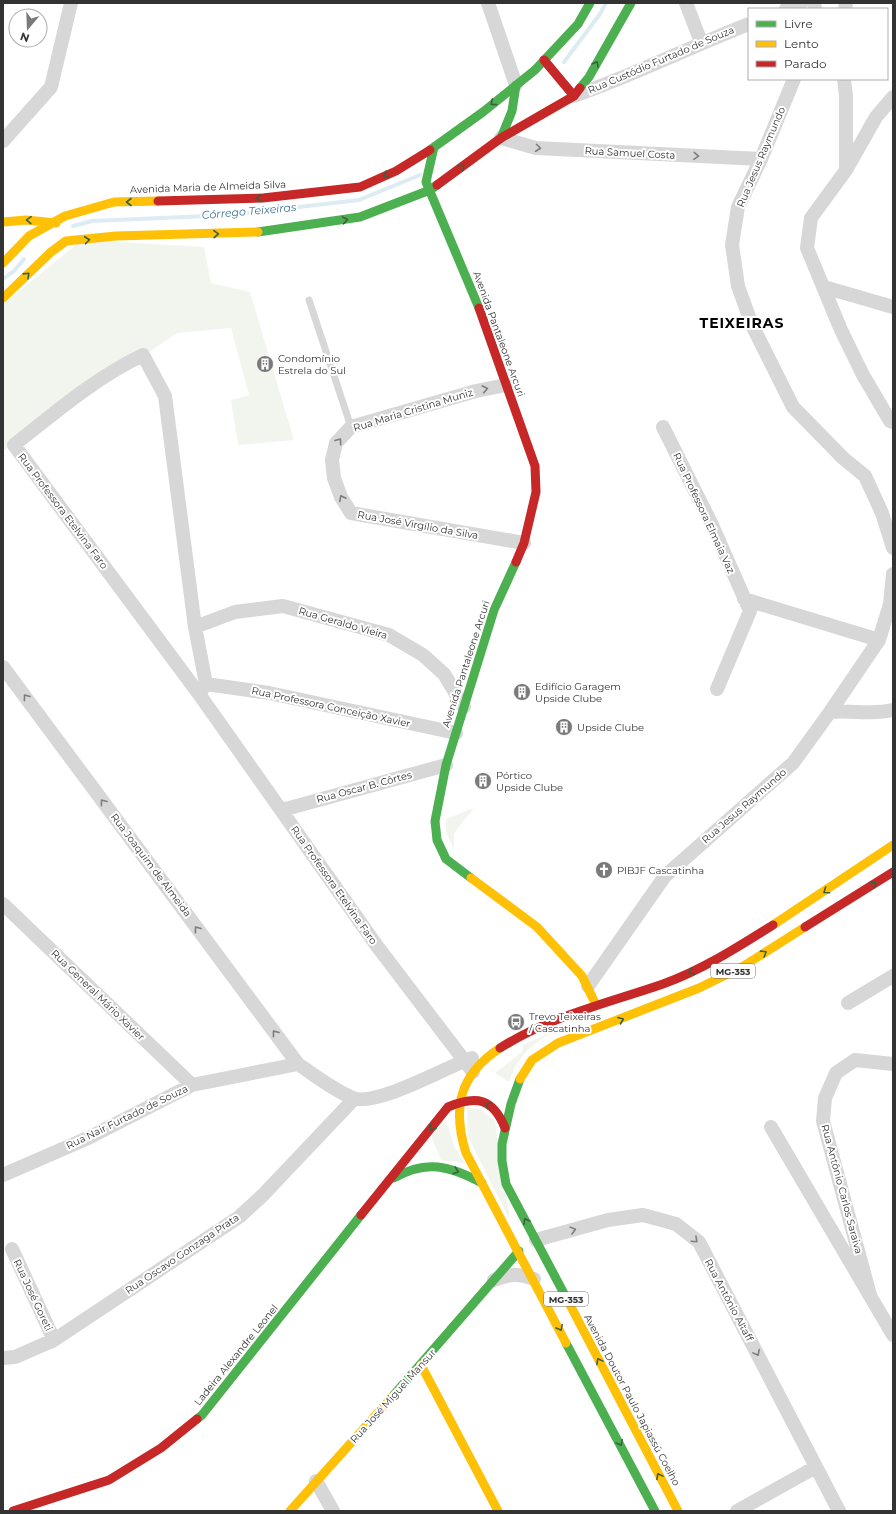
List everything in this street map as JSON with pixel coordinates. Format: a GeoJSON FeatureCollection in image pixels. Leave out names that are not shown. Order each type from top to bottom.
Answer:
{"type":"FeatureCollection","features":[{"type":"Feature","properties":{"kind":"main road","name":"Avenida Maria de Almeida Silva"},"geometry":{"type":"LineString","coordinates":[[3,298],[47,251],[62,231],[66,216],[114,202],[263,198],[360,186],[396,171],[434,147],[483,112],[516,85],[544,60],[578,24],[590,3]]}},
{"type":"Feature","properties":{"kind":"main road","name":"Avenida Maria de Almeida Silva"},"geometry":{"type":"LineString","coordinates":[[3,263],[30,239],[62,231],[116,236],[266,232],[360,217],[430,190],[501,138],[574,96],[589,77],[631,3]]}},
{"type":"Feature","properties":{"kind":"main road"},"geometry":{"type":"LineString","coordinates":[[544,60],[574,96]]}},
{"type":"Feature","properties":{"kind":"main road"},"geometry":{"type":"LineString","coordinates":[[501,138],[512,111],[516,85]]}},
{"type":"Feature","properties":{"kind":"main road","name":"Avenida Pantaleone Arcuri"},"geometry":{"type":"LineString","coordinates":[[434,147],[426,182],[475,296],[534,466],[536,492],[524,543],[494,610],[446,765],[435,820],[437,840],[446,859],[537,928],[582,976],[596,1005]]}},
{"type":"Feature","properties":{"kind":"main road"},"geometry":{"type":"LineString","coordinates":[[3,222],[26,220],[62,231]]}},
{"type":"Feature","properties":{"kind":"main road"},"geometry":{"type":"LineString","coordinates":[[11,232],[30,239]]}},
{"type":"Feature","properties":{"kind":"main road","name":"MG-353"},"geometry":{"type":"LineString","coordinates":[[655,1511],[534,1279],[466,1154],[458,1125],[457,1113],[459,1101],[473,1072],[499,1048],[518,1036],[559,1018],[639,992],[692,972],[750,940],[805,905],[893,845]]}},
{"type":"Feature","properties":{"kind":"main road","name":"Avenida Doutor Paulo Japiassú Coelho"},"geometry":{"type":"LineString","coordinates":[[678,1511],[506,1184],[501,1152],[509,1113],[521,1078],[531,1060],[541,1053],[558,1043],[699,988],[742,967],[893,872]]}},
{"type":"Feature","properties":{"kind":"main road","name":"Rua Jesus Raymundo"},"geometry":{"type":"LineString","coordinates":[[559,1018],[588,986]]}},
{"type":"Feature","properties":{"kind":"main road"},"geometry":{"type":"LineString","coordinates":[[509,1113],[506,1105],[516,1072],[524,1059],[542,1042],[590,1019],[596,1014],[596,1005]]}},
{"type":"Feature","properties":{"kind":"main road"},"geometry":{"type":"LineString","coordinates":[[459,1101],[474,1099],[488,1104],[496,1110],[502,1119],[505,1128]]}},
{"type":"Feature","properties":{"kind":"main road","name":"Ladeira Alexandre Leonel"},"geometry":{"type":"LineString","coordinates":[[13,1511],[109,1480],[161,1448],[202,1415],[448,1107],[459,1101]]}},
{"type":"Feature","properties":{"kind":"main road","name":"Ladeira Alexandre Leonel"},"geometry":{"type":"LineString","coordinates":[[392,1178],[413,1168],[431,1166],[455,1170],[482,1183]]}},
{"type":"Feature","properties":{"kind":"main road","name":"Rua José Miguel Mansur"},"geometry":{"type":"LineString","coordinates":[[290,1511],[422,1365],[519,1251]]}},
{"type":"Feature","properties":{"kind":"main road"},"geometry":{"type":"LineString","coordinates":[[422,1365],[498,1511]]}},
{"type":"Feature","properties":{"kind":"street"},"geometry":{"type":"LineString","coordinates":[[3,141],[51,87],[71,3]]}},
{"type":"Feature","properties":{"kind":"street"},"geometry":{"type":"LineString","coordinates":[[488,3],[516,85]]}},
{"type":"Feature","properties":{"kind":"street"},"geometry":{"type":"LineString","coordinates":[[686,3],[702,42]]}},
{"type":"Feature","properties":{"kind":"street"},"geometry":{"type":"LineString","coordinates":[[788,8],[801,3]]}},
{"type":"Feature","properties":{"kind":"street","name":"Rua Custódio Furtado de Souza"},"geometry":{"type":"LineString","coordinates":[[574,96],[608,84],[702,42],[748,24]]}},
{"type":"Feature","properties":{"kind":"street","name":"Rua Jesus Raymundo"},"geometry":{"type":"LineString","coordinates":[[794,80],[761,159],[738,207],[732,245],[738,286],[752,325],[793,407],[843,458],[865,476],[882,513],[893,548]]}},
{"type":"Feature","properties":{"kind":"street"},"geometry":{"type":"LineString","coordinates":[[844,80],[846,96],[846,170]]}},
{"type":"Feature","properties":{"kind":"street"},"geometry":{"type":"LineString","coordinates":[[892,421],[860,369],[841,330],[807,248],[811,218],[846,170],[876,117],[893,96]]}},
{"type":"Feature","properties":{"kind":"street","name":"Rua Samuel Costa"},"geometry":{"type":"LineString","coordinates":[[501,138],[536,148],[761,159]]}},
{"type":"Feature","properties":{"kind":"street"},"geometry":{"type":"LineString","coordinates":[[824,287],[893,307]]}},
{"type":"Feature","properties":{"kind":"street","name":"Rua Professora Etelvina Faro"},"geometry":{"type":"LineString","coordinates":[[203,689],[165,396],[143,355],[88,387],[14,445],[203,689],[282,810],[377,946],[473,1072]]}},
{"type":"Feature","properties":{"kind":"street","name":"Rua Maria Cristina Muniz"},"geometry":{"type":"LineString","coordinates":[[334,478],[332,460],[336,443],[351,427],[476,391],[506,385]]}},
{"type":"Feature","properties":{"kind":"street","name":"Rua Professora Elmaia Vaz"},"geometry":{"type":"LineString","coordinates":[[663,427],[712,525],[750,611],[717,689]]}},
{"type":"Feature","properties":{"kind":"street","name":"Rua José Virgílio da Silva"},"geometry":{"type":"LineString","coordinates":[[334,478],[341,496],[351,514],[524,543]]}},
{"type":"Feature","properties":{"kind":"street","name":"Rua Jesus Raymundo"},"geometry":{"type":"LineString","coordinates":[[588,986],[665,876],[793,763],[879,640],[890,604],[893,574]]}},
{"type":"Feature","properties":{"kind":"street"},"geometry":{"type":"LineString","coordinates":[[744,599],[879,640]]}},
{"type":"Feature","properties":{"kind":"street","name":"Rua Geraldo Vieira"},"geometry":{"type":"LineString","coordinates":[[196,627],[235,612],[283,606],[389,635],[423,655],[444,674],[464,707]]}},
{"type":"Feature","properties":{"kind":"street","name":"Rua Joaquim de Almeida"},"geometry":{"type":"LineString","coordinates":[[3,667],[298,1064]]}},
{"type":"Feature","properties":{"kind":"street","name":"Rua Professora Conceição Xavier"},"geometry":{"type":"LineString","coordinates":[[203,689],[269,692],[456,733]]}},
{"type":"Feature","properties":{"kind":"street"},"geometry":{"type":"LineString","coordinates":[[830,712],[848,710],[885,712],[893,710]]}},
{"type":"Feature","properties":{"kind":"street","name":"Rua Oscar B. Côrtes"},"geometry":{"type":"LineString","coordinates":[[282,810],[446,765]]}},
{"type":"Feature","properties":{"kind":"street","name":"Rua General Mário Xavier"},"geometry":{"type":"LineString","coordinates":[[3,904],[192,1085]]}},
{"type":"Feature","properties":{"kind":"street"},"geometry":{"type":"LineString","coordinates":[[848,1003],[893,976]]}},
{"type":"Feature","properties":{"kind":"street"},"geometry":{"type":"LineString","coordinates":[[298,1064],[334,1088],[354,1099],[376,1098],[499,1048]]}},
{"type":"Feature","properties":{"kind":"street","name":"Rua Antônio Carlos Saraiva"},"geometry":{"type":"LineString","coordinates":[[870,1296],[824,1121],[825,1098],[836,1073],[855,1060],[893,1064]]}},
{"type":"Feature","properties":{"kind":"street","name":"Rua Nair Furtado de Souza"},"geometry":{"type":"LineString","coordinates":[[3,1175],[88,1138],[192,1085],[298,1064]]}},
{"type":"Feature","properties":{"kind":"street","name":"Rua Oscavo Gonzaga Prata"},"geometry":{"type":"LineString","coordinates":[[3,1358],[15,1357],[54,1340],[238,1217],[263,1195],[354,1099]]}},
{"type":"Feature","properties":{"kind":"street"},"geometry":{"type":"LineString","coordinates":[[771,1127],[893,1335]]}},
{"type":"Feature","properties":{"kind":"street","name":"Rua Antônio Altaff"},"geometry":{"type":"LineString","coordinates":[[536,1240],[608,1220],[643,1216],[676,1224],[699,1242],[839,1511]]}},
{"type":"Feature","properties":{"kind":"street","name":"Rua José Goreti"},"geometry":{"type":"LineString","coordinates":[[12,1249],[54,1340]]}},
{"type":"Feature","properties":{"kind":"street"},"geometry":{"type":"LineString","coordinates":[[494,1280],[508,1274],[516,1274],[534,1279]]}},
{"type":"Feature","properties":{"kind":"street"},"geometry":{"type":"LineString","coordinates":[[737,1511],[816,1467]]}},
{"type":"Feature","properties":{"kind":"street"},"geometry":{"type":"LineString","coordinates":[[316,1481],[333,1511]]}},
{"type":"Feature","properties":{"kind":"lane"},"geometry":{"type":"LineString","coordinates":[[309,300],[351,427]]}},
{"type":"Feature","properties":{"kind":"shaded area"},"geometry":{"type":"Polygon","coordinates":[[[82,240],[204,247],[211,283],[250,292],[294,440],[238,445],[231,400],[249,395],[231,328],[177,333],[14,445],[3,450],[3,304],[82,240]]]}},
{"type":"Feature","properties":{"kind":"shaded area"},"geometry":{"type":"Polygon","coordinates":[[[474,808],[454,834],[454,849],[446,832],[446,819],[474,808]]]}},
{"type":"Feature","properties":{"kind":"shaded area"},"geometry":{"type":"Polygon","coordinates":[[[569,1024],[532,1046],[519,1061],[509,1082],[495,1073],[522,1052],[523,1045],[569,1024]]]}},
{"type":"Feature","properties":{"kind":"shaded area"},"geometry":{"type":"Polygon","coordinates":[[[467,1107],[481,1110],[495,1121],[510,1220],[468,1137],[467,1107]]]}},
{"type":"Feature","properties":{"kind":"shaded area"},"geometry":{"type":"Polygon","coordinates":[[[446,1120],[454,1146],[465,1163],[441,1160],[431,1136],[446,1120]]]}},
{"type":"Feature","properties":{"kind":"waterway","name":"Córrego Teixeiras"},"geometry":{"type":"LineString","coordinates":[[564,62],[600,14],[606,3]]}},
{"type":"Feature","properties":{"kind":"waterway","name":"Córrego Teixeiras"},"geometry":{"type":"LineString","coordinates":[[73,226],[92,221],[231,215],[359,200],[420,175]]}},
{"type":"Feature","properties":{"kind":"waterway","name":"Córrego Teixeiras"},"geometry":{"type":"LineString","coordinates":[[3,279],[14,271],[24,259]]}},
{"type":"Feature","properties":{"kind":"traffic: fast"},"geometry":{"type":"LineString","coordinates":[[430,150],[483,112],[535,70],[578,24],[590,3]]}},
{"type":"Feature","properties":{"kind":"traffic: fast"},"geometry":{"type":"LineString","coordinates":[[580,88],[589,77],[631,3]]}},
{"type":"Feature","properties":{"kind":"traffic: fast"},"geometry":{"type":"LineString","coordinates":[[501,138],[512,111],[516,85]]}},
{"type":"Feature","properties":{"kind":"traffic: fast"},"geometry":{"type":"LineString","coordinates":[[434,147],[426,182],[479,308]]}},
{"type":"Feature","properties":{"kind":"traffic: fast"},"geometry":{"type":"LineString","coordinates":[[258,232],[360,217],[430,190],[437,185]]}},
{"type":"Feature","properties":{"kind":"traffic: fast"},"geometry":{"type":"LineString","coordinates":[[471,878],[446,859],[437,840],[435,821],[446,765],[494,610],[516,562]]}},
{"type":"Feature","properties":{"kind":"traffic: fast"},"geometry":{"type":"LineString","coordinates":[[520,1079],[511,1104],[502,1144],[502,1161],[506,1184],[569,1303]]}},
{"type":"Feature","properties":{"kind":"traffic: fast"},"geometry":{"type":"LineString","coordinates":[[394,1178],[417,1168],[438,1167],[459,1172],[482,1183]]}},
{"type":"Feature","properties":{"kind":"traffic: fast"},"geometry":{"type":"LineString","coordinates":[[197,1419],[202,1415],[361,1215]]}},
{"type":"Feature","properties":{"kind":"traffic: fast"},"geometry":{"type":"LineString","coordinates":[[392,1397],[519,1251]]}},
{"type":"Feature","properties":{"kind":"traffic: fast"},"geometry":{"type":"LineString","coordinates":[[566,1343],[655,1511]]}},
{"type":"Feature","properties":{"kind":"traffic: slow"},"geometry":{"type":"LineString","coordinates":[[3,263],[29,236],[65,216],[114,202],[158,201]]}},
{"type":"Feature","properties":{"kind":"traffic: slow"},"geometry":{"type":"LineString","coordinates":[[3,222],[26,220],[56,223]]}},
{"type":"Feature","properties":{"kind":"traffic: slow"},"geometry":{"type":"LineString","coordinates":[[3,298],[51,252],[66,241],[116,236],[258,232]]}},
{"type":"Feature","properties":{"kind":"traffic: slow"},"geometry":{"type":"LineString","coordinates":[[773,925],[893,845]]}},
{"type":"Feature","properties":{"kind":"traffic: slow"},"geometry":{"type":"LineString","coordinates":[[471,878],[537,927],[582,976],[596,1005]]}},
{"type":"Feature","properties":{"kind":"traffic: slow"},"geometry":{"type":"LineString","coordinates":[[520,1079],[532,1060],[558,1043],[699,988],[742,967],[805,927]]}},
{"type":"Feature","properties":{"kind":"traffic: slow"},"geometry":{"type":"LineString","coordinates":[[500,1048],[486,1058],[475,1069],[462,1094],[460,1107],[462,1137],[466,1153],[566,1343]]}},
{"type":"Feature","properties":{"kind":"traffic: slow"},"geometry":{"type":"LineString","coordinates":[[569,1303],[678,1511]]}},
{"type":"Feature","properties":{"kind":"traffic: slow"},"geometry":{"type":"LineString","coordinates":[[421,1365],[498,1511]]}},
{"type":"Feature","properties":{"kind":"traffic: slow"},"geometry":{"type":"LineString","coordinates":[[290,1511],[392,1397]]}},
{"type":"Feature","properties":{"kind":"traffic: jam"},"geometry":{"type":"LineString","coordinates":[[544,60],[574,96]]}},
{"type":"Feature","properties":{"kind":"traffic: jam"},"geometry":{"type":"LineString","coordinates":[[437,185],[501,138],[574,96],[580,88]]}},
{"type":"Feature","properties":{"kind":"traffic: jam"},"geometry":{"type":"LineString","coordinates":[[158,201],[263,198],[360,187],[396,171],[430,150]]}},
{"type":"Feature","properties":{"kind":"traffic: jam"},"geometry":{"type":"LineString","coordinates":[[479,308],[535,466],[536,492],[524,543],[516,562]]}},
{"type":"Feature","properties":{"kind":"traffic: jam"},"geometry":{"type":"LineString","coordinates":[[805,927],[893,872]]}},
{"type":"Feature","properties":{"kind":"traffic: jam"},"geometry":{"type":"LineString","coordinates":[[500,1048],[539,1027],[559,1019],[663,984],[692,972],[733,950],[773,925]]}},
{"type":"Feature","properties":{"kind":"traffic: jam"},"geometry":{"type":"LineString","coordinates":[[361,1215],[448,1107],[467,1101],[475,1100],[482,1102],[495,1110],[505,1128]]}},
{"type":"Feature","properties":{"kind":"traffic: jam"},"geometry":{"type":"LineString","coordinates":[[13,1511],[109,1480],[161,1448],[197,1419]]}},
{"type":"Feature","properties":{"kind":"place","name":"Condomínio Estrela do Sul"},"geometry":{"type":"Point","coordinates":[265,364]}},
{"type":"Feature","properties":{"kind":"place","name":"Edifício Garagem Upside Clube"},"geometry":{"type":"Point","coordinates":[522,692]}},
{"type":"Feature","properties":{"kind":"place","name":"Upside Clube"},"geometry":{"type":"Point","coordinates":[564,727]}},
{"type":"Feature","properties":{"kind":"place","name":"Pórtico Upside Clube"},"geometry":{"type":"Point","coordinates":[483,781]}},
{"type":"Feature","properties":{"kind":"place","name":"PIBJF Cascatinha"},"geometry":{"type":"Point","coordinates":[604,870]}},
{"type":"Feature","properties":{"kind":"place","name":"Trevo Teixeiras / Cascatinha"},"geometry":{"type":"Point","coordinates":[516,1022]}},
{"type":"Feature","properties":{"kind":"district","name":"TEIXEIRAS"},"geometry":{"type":"Point","coordinates":[742,323]}}]}
